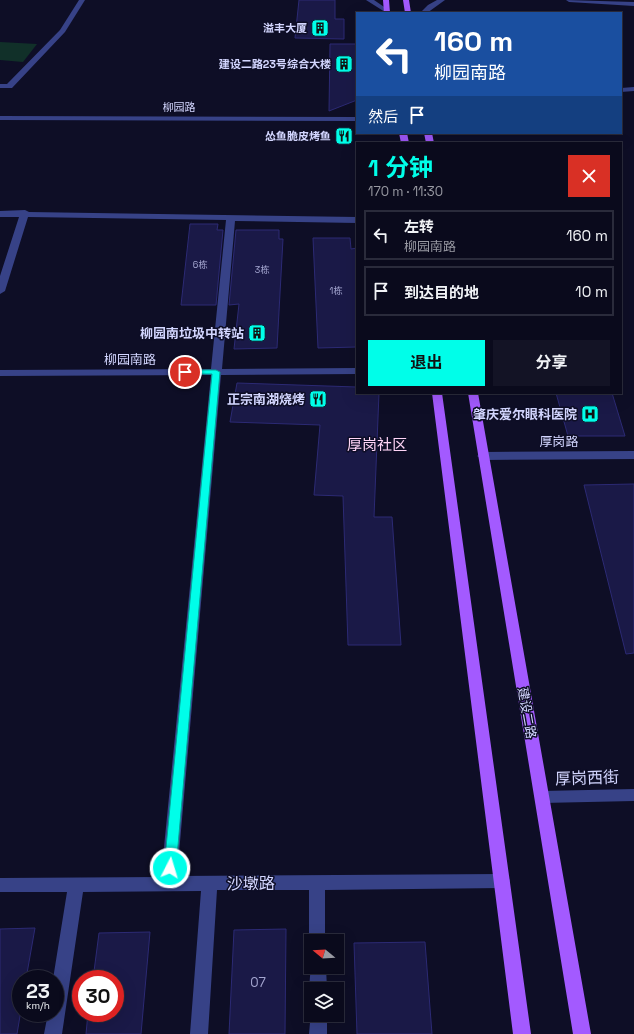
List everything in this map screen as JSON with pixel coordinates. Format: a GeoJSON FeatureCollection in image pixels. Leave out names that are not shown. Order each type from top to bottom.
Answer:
{"type":"FeatureCollection","features":[{"type":"Feature","properties":{"kind":"main road"},"geometry":{"type":"LineString","coordinates":[[386,0],[387,12]]}},
{"type":"Feature","properties":{"kind":"main road"},"geometry":{"type":"LineString","coordinates":[[406,0],[408,12]]}},
{"type":"Feature","properties":{"kind":"main road"},"geometry":{"type":"LineString","coordinates":[[438,394],[522,1034]]}},
{"type":"Feature","properties":{"kind":"main road","name":"建设二路"},"geometry":{"type":"LineString","coordinates":[[473,394],[582,1034]]}},
{"type":"Feature","properties":{"kind":"street"},"geometry":{"type":"LineString","coordinates":[[0,86],[9,86],[63,31],[82,0]]}},
{"type":"Feature","properties":{"kind":"street"},"geometry":{"type":"LineString","coordinates":[[369,0],[387,12]]}},
{"type":"Feature","properties":{"kind":"street"},"geometry":{"type":"LineString","coordinates":[[424,12],[430,6],[442,0]]}},
{"type":"Feature","properties":{"kind":"street"},"geometry":{"type":"LineString","coordinates":[[569,0],[616,1],[634,4]]}},
{"type":"Feature","properties":{"kind":"street"},"geometry":{"type":"LineString","coordinates":[[622,90],[634,89]]}},
{"type":"Feature","properties":{"kind":"street","name":"柳园路"},"geometry":{"type":"LineString","coordinates":[[0,118],[356,119]]}},
{"type":"Feature","properties":{"kind":"street"},"geometry":{"type":"LineString","coordinates":[[0,214],[25,213],[356,220]]}},
{"type":"Feature","properties":{"kind":"street"},"geometry":{"type":"LineString","coordinates":[[0,291],[25,213]]}},
{"type":"Feature","properties":{"kind":"street"},"geometry":{"type":"LineString","coordinates":[[168,884],[231,217]]}},
{"type":"Feature","properties":{"kind":"street","name":"柳园南路"},"geometry":{"type":"LineString","coordinates":[[0,374],[356,371]]}},
{"type":"Feature","properties":{"kind":"street","name":"厚岗路"},"geometry":{"type":"LineString","coordinates":[[483,456],[634,455]]}},
{"type":"Feature","properties":{"kind":"street","name":"厚岗西街"},"geometry":{"type":"LineString","coordinates":[[542,797],[634,795]]}},
{"type":"Feature","properties":{"kind":"street","name":"沙墩路"},"geometry":{"type":"LineString","coordinates":[[0,885],[502,881]]}},
{"type":"Feature","properties":{"kind":"street"},"geometry":{"type":"LineString","coordinates":[[317,883],[318,934]]}},
{"type":"Feature","properties":{"kind":"street"},"geometry":{"type":"LineString","coordinates":[[199,1034],[209,884]]}},
{"type":"Feature","properties":{"kind":"street"},"geometry":{"type":"LineString","coordinates":[[53,1034],[76,885]]}},
{"type":"Feature","properties":{"kind":"street"},"geometry":{"type":"LineString","coordinates":[[318,1022],[318,1034]]}},
{"type":"Feature","properties":{"kind":"green space"},"geometry":{"type":"Polygon","coordinates":[[[0,42],[37,44],[23,62],[0,60],[0,42]]]}},
{"type":"Feature","properties":{"kind":"building","name":"溢丰大厦"},"geometry":{"type":"Polygon","coordinates":[[[299,0],[335,0],[335,19],[344,19],[344,39],[295,38],[299,0]]]}},
{"type":"Feature","properties":{"kind":"building"},"geometry":{"type":"Polygon","coordinates":[[[330,44],[356,44],[356,100],[329,111],[330,44]]]}},
{"type":"Feature","properties":{"kind":"building"},"geometry":{"type":"Polygon","coordinates":[[[190,224],[218,224],[217,230],[223,230],[216,305],[181,305],[190,224]]]}},
{"type":"Feature","properties":{"kind":"building"},"geometry":{"type":"Polygon","coordinates":[[[236,230],[279,230],[279,239],[283,239],[277,348],[234,349],[239,304],[229,305],[236,230]]]}},
{"type":"Feature","properties":{"kind":"building"},"geometry":{"type":"Polygon","coordinates":[[[313,238],[350,238],[351,249],[356,248],[356,347],[318,348],[313,238]]]}},
{"type":"Feature","properties":{"kind":"building"},"geometry":{"type":"Polygon","coordinates":[[[237,383],[356,387],[356,394],[379,394],[374,517],[392,517],[401,645],[348,645],[343,496],[314,495],[320,425],[230,422],[237,383]]]}},
{"type":"Feature","properties":{"kind":"building","name":"肇庆爱尔眼科医院"},"geometry":{"type":"Polygon","coordinates":[[[556,394],[612,394],[625,436],[568,436],[556,394]]]}},
{"type":"Feature","properties":{"kind":"building"},"geometry":{"type":"Polygon","coordinates":[[[634,484],[634,653],[626,654],[584,485],[634,484]]]}},
{"type":"Feature","properties":{"kind":"building"},"geometry":{"type":"Polygon","coordinates":[[[35,928],[28,970],[12,970],[12,1022],[19,1022],[17,1034],[0,1034],[0,929],[35,928]]]}},
{"type":"Feature","properties":{"kind":"building"},"geometry":{"type":"Polygon","coordinates":[[[286,929],[285,1034],[229,1034],[234,930],[286,929]]]}},
{"type":"Feature","properties":{"kind":"building"},"geometry":{"type":"Polygon","coordinates":[[[150,932],[141,1034],[86,1034],[87,1022],[124,1022],[124,970],[94,970],[99,933],[150,932]]]}},
{"type":"Feature","properties":{"kind":"building"},"geometry":{"type":"Polygon","coordinates":[[[425,942],[432,1034],[357,1034],[354,943],[425,942]]]}},
{"type":"Feature","properties":{"kind":"place","name":"溢丰大厦"},"geometry":{"type":"Point","coordinates":[320,28]}},
{"type":"Feature","properties":{"kind":"place","name":"建设二路23号综合大楼"},"geometry":{"type":"Point","coordinates":[344,64]}},
{"type":"Feature","properties":{"kind":"place","name":"怂鱼脆皮烤鱼"},"geometry":{"type":"Point","coordinates":[344,136]}},
{"type":"Feature","properties":{"kind":"place","name":"柳园南垃圾中转站"},"geometry":{"type":"Point","coordinates":[257,333]}},
{"type":"Feature","properties":{"kind":"place","name":"正宗南湖烧烤"},"geometry":{"type":"Point","coordinates":[318,399]}},
{"type":"Feature","properties":{"kind":"place","name":"肇庆爱尔眼科医院"},"geometry":{"type":"Point","coordinates":[590,414]}},
{"type":"Feature","properties":{"kind":"district","name":"厚岗社区"},"geometry":{"type":"Point","coordinates":[377,444]}},
{"type":"Feature","properties":{"kind":"route"},"geometry":{"type":"LineString","coordinates":[[170,868],[216,372],[185,372]]}}]}
